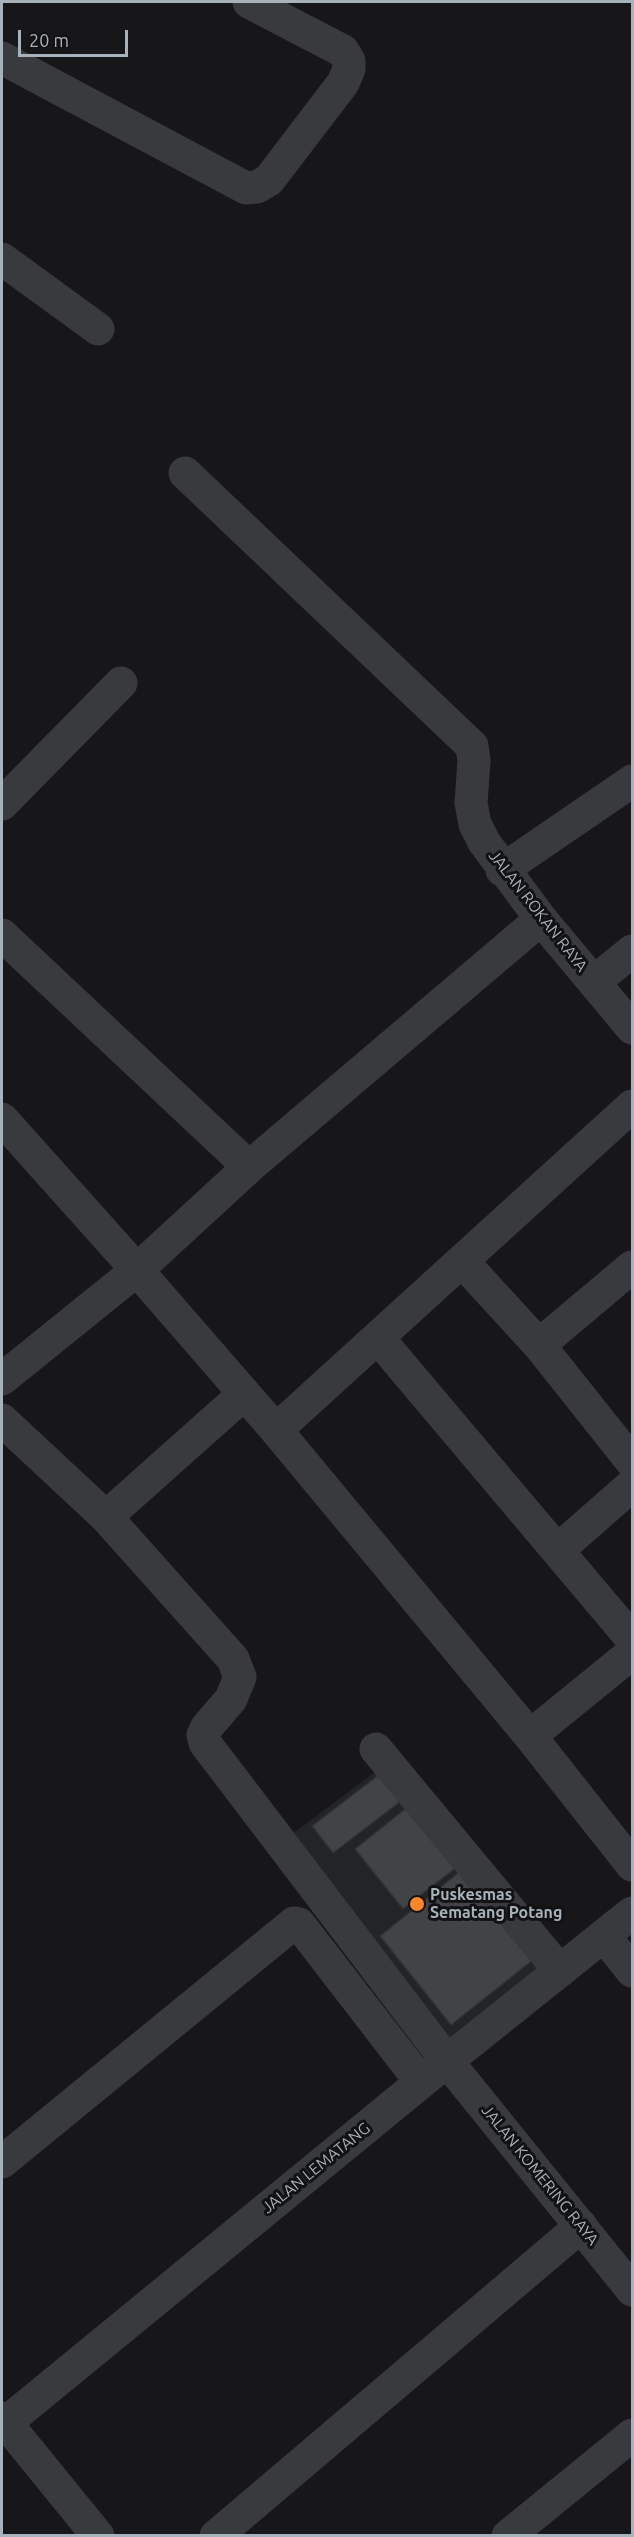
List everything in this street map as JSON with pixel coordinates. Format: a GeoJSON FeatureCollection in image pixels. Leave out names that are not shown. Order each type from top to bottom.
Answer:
{"type":"FeatureCollection","features":[{"type":"Feature","properties":{"kind":"street"},"geometry":{"type":"LineString","coordinates":[[2,58],[246,188],[257,187],[269,180],[343,83],[350,69],[349,61],[343,51],[249,2]]}},
{"type":"Feature","properties":{"kind":"street"},"geometry":{"type":"LineString","coordinates":[[2,259],[98,329]]}},
{"type":"Feature","properties":{"kind":"street","name":"JALAN ROKAN RAYA"},"geometry":{"type":"LineString","coordinates":[[185,473],[472,746],[474,761],[471,803],[475,824],[484,842],[502,870],[541,919],[633,1028]]}},
{"type":"Feature","properties":{"kind":"street"},"geometry":{"type":"LineString","coordinates":[[2,804],[121,683]]}},
{"type":"Feature","properties":{"kind":"street"},"geometry":{"type":"LineString","coordinates":[[502,870],[633,781]]}},
{"type":"Feature","properties":{"kind":"street"},"geometry":{"type":"LineString","coordinates":[[2,1379],[137,1270],[249,1167],[541,919]]}},
{"type":"Feature","properties":{"kind":"street"},"geometry":{"type":"LineString","coordinates":[[2,935],[249,1167]]}},
{"type":"Feature","properties":{"kind":"street"},"geometry":{"type":"LineString","coordinates":[[594,982],[633,951]]}},
{"type":"Feature","properties":{"kind":"street"},"geometry":{"type":"LineString","coordinates":[[276,1430],[633,1106]]}},
{"type":"Feature","properties":{"kind":"street"},"geometry":{"type":"LineString","coordinates":[[2,1119],[276,1430],[530,1736],[633,1865]]}},
{"type":"Feature","properties":{"kind":"street"},"geometry":{"type":"LineString","coordinates":[[462,1260],[539,1345],[633,1462]]}},
{"type":"Feature","properties":{"kind":"street"},"geometry":{"type":"LineString","coordinates":[[539,1345],[633,1267]]}},
{"type":"Feature","properties":{"kind":"street"},"geometry":{"type":"LineString","coordinates":[[378,1338],[633,1639]]}},
{"type":"Feature","properties":{"kind":"street"},"geometry":{"type":"LineString","coordinates":[[106,1517],[244,1394]]}},
{"type":"Feature","properties":{"kind":"street","name":"JALAN KOMERING RAYA"},"geometry":{"type":"LineString","coordinates":[[2,1420],[106,1517],[233,1659],[240,1677],[231,1699],[207,1727],[203,1735],[205,1743],[447,2061],[633,2290]]}},
{"type":"Feature","properties":{"kind":"street"},"geometry":{"type":"LineString","coordinates":[[558,1550],[633,1485]]}},
{"type":"Feature","properties":{"kind":"street"},"geometry":{"type":"LineString","coordinates":[[530,1736],[633,1653]]}},
{"type":"Feature","properties":{"kind":"street"},"geometry":{"type":"LineString","coordinates":[[376,1749],[561,1971]]}},
{"type":"Feature","properties":{"kind":"street","name":"JALAN LEMATANG"},"geometry":{"type":"LineString","coordinates":[[2,2423],[421,2082],[633,1913]]}},
{"type":"Feature","properties":{"kind":"street"},"geometry":{"type":"LineString","coordinates":[[2,2162],[294,1923],[299,1924],[421,2082]]}},
{"type":"Feature","properties":{"kind":"street"},"geometry":{"type":"LineString","coordinates":[[604,1936],[633,1971]]}},
{"type":"Feature","properties":{"kind":"street"},"geometry":{"type":"LineString","coordinates":[[332,1967],[360,1946]]}},
{"type":"Feature","properties":{"kind":"street"},"geometry":{"type":"LineString","coordinates":[[216,2535],[581,2226]]}},
{"type":"Feature","properties":{"kind":"street"},"geometry":{"type":"LineString","coordinates":[[2,2423],[98,2535]]}},
{"type":"Feature","properties":{"kind":"street"},"geometry":{"type":"LineString","coordinates":[[508,2535],[633,2435]]}},
{"type":"Feature","properties":{"kind":"shaded area","name":"Puskesmas Sematang Potang"},"geometry":{"type":"Polygon","coordinates":[[[383,1766],[551,1971],[449,2052],[288,1837],[383,1766]]]}},
{"type":"Feature","properties":{"kind":"building"},"geometry":{"type":"Polygon","coordinates":[[[380,1774],[401,1801],[333,1853],[312,1826],[380,1774]]]}},
{"type":"Feature","properties":{"kind":"building"},"geometry":{"type":"Polygon","coordinates":[[[409,1806],[458,1866],[403,1909],[355,1849],[409,1806]]]}},
{"type":"Feature","properties":{"kind":"building"},"geometry":{"type":"Polygon","coordinates":[[[462,1870],[534,1959],[451,2025],[380,1936],[462,1870]]]}},
{"type":"Feature","properties":{"kind":"place","name":"Puskesmas Sematang Potang"},"geometry":{"type":"Point","coordinates":[417,1904]}}]}
